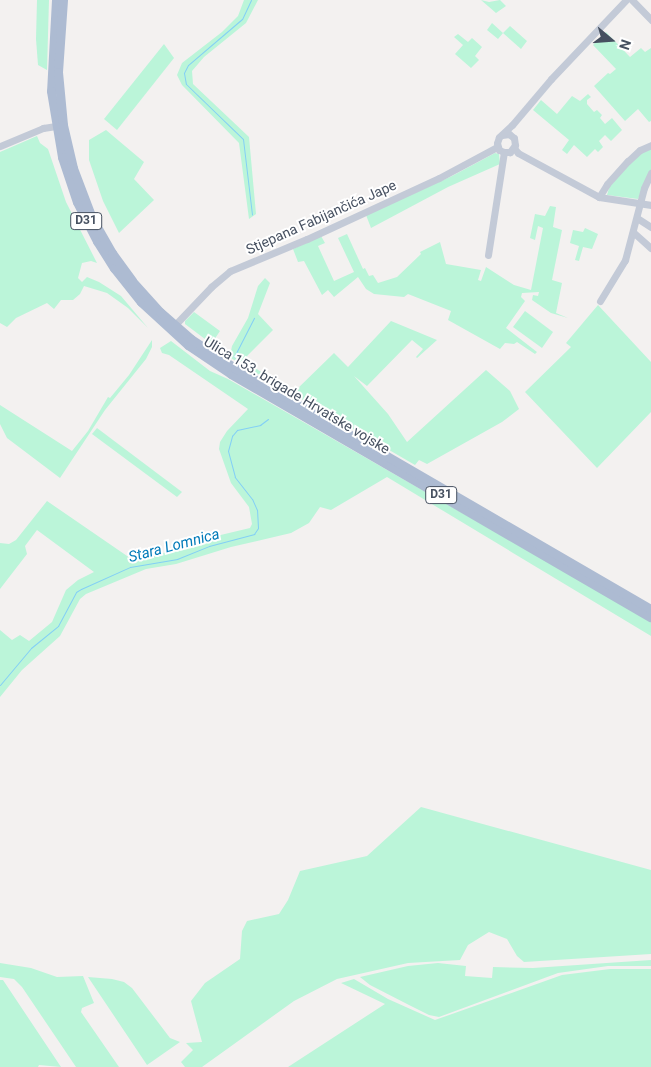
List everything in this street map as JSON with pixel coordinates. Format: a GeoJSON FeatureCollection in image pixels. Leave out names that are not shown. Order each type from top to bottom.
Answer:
{"type":"FeatureCollection","features":[{"type":"Feature","properties":{"kind":"main road","name":"Ulica 153. brigade Hrvatske vojske"},"geometry":{"type":"LineString","coordinates":[[56,0],[51,72],[59,125],[78,184],[103,238],[132,281],[172,328],[231,374],[651,616]]}},
{"type":"Feature","properties":{"kind":"main road","name":"Ulica 153. brigade Hrvatske vojske"},"geometry":{"type":"LineString","coordinates":[[59,125],[58,72],[63,0]]}},
{"type":"Feature","properties":{"kind":"main road","name":"Ulica 153. brigade Hrvatske vojske"},"geometry":{"type":"LineString","coordinates":[[172,328],[242,373],[651,609]]}},
{"type":"Feature","properties":{"kind":"street"},"geometry":{"type":"LineString","coordinates":[[504,152],[497,147],[497,140],[518,119],[551,79],[626,0]]}},
{"type":"Feature","properties":{"kind":"street"},"geometry":{"type":"LineString","coordinates":[[632,0],[651,20]]}},
{"type":"Feature","properties":{"kind":"street"},"geometry":{"type":"LineString","coordinates":[[518,119],[513,129],[514,148],[518,153],[599,197],[651,205]]}},
{"type":"Feature","properties":{"kind":"street"},"geometry":{"type":"LineString","coordinates":[[0,146],[43,128],[59,125]]}},
{"type":"Feature","properties":{"kind":"street"},"geometry":{"type":"LineString","coordinates":[[502,135],[508,134],[514,138]]}},
{"type":"Feature","properties":{"kind":"street"},"geometry":{"type":"LineString","coordinates":[[599,197],[607,184],[628,161],[640,150],[651,145]]}},
{"type":"Feature","properties":{"kind":"street","name":"Stjepana Fabijančića Jape"},"geometry":{"type":"LineString","coordinates":[[172,328],[211,286],[230,271],[306,239],[438,178],[497,147]]}},
{"type":"Feature","properties":{"kind":"street"},"geometry":{"type":"LineString","coordinates":[[504,152],[514,148]]}},
{"type":"Feature","properties":{"kind":"street"},"geometry":{"type":"LineString","coordinates":[[488,256],[504,152]]}},
{"type":"Feature","properties":{"kind":"street"},"geometry":{"type":"LineString","coordinates":[[600,302],[625,260],[644,188],[651,173]]}},
{"type":"Feature","properties":{"kind":"street"},"geometry":{"type":"LineString","coordinates":[[637,218],[651,227]]}},
{"type":"Feature","properties":{"kind":"street"},"geometry":{"type":"LineString","coordinates":[[633,232],[651,248]]}},
{"type":"Feature","properties":{"kind":"green space"},"geometry":{"type":"Polygon","coordinates":[[[37,0],[49,0],[47,70],[38,65],[36,39],[37,0]]]}},
{"type":"Feature","properties":{"kind":"green space"},"geometry":{"type":"Polygon","coordinates":[[[244,0],[258,0],[246,23],[204,57],[192,71],[193,84],[249,137],[256,214],[249,219],[239,143],[182,85],[177,75],[182,63],[222,32],[238,16],[244,0]]]}},
{"type":"Feature","properties":{"kind":"green space"},"geometry":{"type":"Polygon","coordinates":[[[481,0],[489,2],[500,0],[506,6],[496,13],[481,0]]]}},
{"type":"Feature","properties":{"kind":"green space"},"geometry":{"type":"Polygon","coordinates":[[[492,23],[503,33],[498,39],[487,30],[492,23]]]}},
{"type":"Feature","properties":{"kind":"green space"},"geometry":{"type":"Polygon","coordinates":[[[510,26],[527,41],[521,49],[503,33],[510,26]]]}},
{"type":"Feature","properties":{"kind":"green space"},"geometry":{"type":"Polygon","coordinates":[[[606,32],[630,57],[641,48],[645,52],[651,48],[651,121],[649,122],[638,109],[625,121],[594,86],[608,73],[610,74],[616,69],[593,45],[606,32]]]}},
{"type":"Feature","properties":{"kind":"green space"},"geometry":{"type":"Polygon","coordinates":[[[458,34],[468,42],[472,38],[482,47],[475,56],[479,60],[471,68],[455,54],[463,45],[454,37],[458,34]]]}},
{"type":"Feature","properties":{"kind":"green space"},"geometry":{"type":"Polygon","coordinates":[[[164,44],[174,58],[117,130],[104,119],[164,44]]]}},
{"type":"Feature","properties":{"kind":"green space"},"geometry":{"type":"Polygon","coordinates":[[[588,94],[591,97],[587,100],[587,104],[594,112],[597,110],[602,115],[600,118],[605,124],[612,118],[622,130],[611,141],[605,135],[599,141],[603,147],[598,152],[595,149],[587,157],[574,145],[567,154],[562,150],[569,140],[533,110],[541,100],[557,114],[572,96],[580,101],[588,94]]]}},
{"type":"Feature","properties":{"kind":"green space"},"geometry":{"type":"Polygon","coordinates":[[[106,130],[144,162],[134,179],[154,200],[119,233],[103,201],[89,160],[89,140],[106,130]]]}},
{"type":"Feature","properties":{"kind":"green space"},"geometry":{"type":"Polygon","coordinates":[[[37,136],[40,143],[48,149],[66,202],[97,263],[91,261],[82,263],[78,278],[82,282],[87,277],[99,282],[121,296],[148,328],[128,308],[107,293],[84,286],[80,294],[73,300],[61,300],[54,309],[47,303],[16,318],[7,327],[0,323],[0,152],[37,136]]]}},
{"type":"Feature","properties":{"kind":"green space"},"geometry":{"type":"Polygon","coordinates":[[[651,147],[651,170],[638,199],[607,195],[610,185],[637,155],[651,147]]]}},
{"type":"Feature","properties":{"kind":"green space"},"geometry":{"type":"Polygon","coordinates":[[[495,153],[499,154],[500,164],[448,187],[371,228],[366,215],[452,176],[495,153]]]}},
{"type":"Feature","properties":{"kind":"green space"},"geometry":{"type":"Polygon","coordinates":[[[550,206],[556,207],[553,227],[562,230],[552,280],[562,283],[556,313],[568,318],[551,313],[532,300],[533,295],[538,296],[539,292],[522,293],[521,297],[525,301],[506,328],[537,352],[535,354],[517,342],[514,344],[505,343],[500,349],[448,320],[451,311],[408,294],[404,297],[374,294],[366,289],[358,277],[334,297],[328,290],[322,295],[304,261],[298,262],[293,249],[321,236],[325,243],[318,246],[334,281],[354,272],[338,238],[347,234],[363,269],[365,268],[369,276],[373,275],[378,283],[397,277],[421,254],[420,252],[440,242],[446,264],[481,270],[478,280],[481,281],[486,267],[514,285],[531,290],[543,228],[538,226],[535,240],[530,238],[535,214],[545,216],[550,206]]]}},
{"type":"Feature","properties":{"kind":"green space"},"geometry":{"type":"Polygon","coordinates":[[[585,228],[598,234],[592,249],[583,247],[579,261],[575,260],[579,246],[570,243],[573,230],[583,232],[585,228]]]}},
{"type":"Feature","properties":{"kind":"green space"},"geometry":{"type":"Polygon","coordinates":[[[265,278],[270,283],[258,314],[273,330],[246,357],[258,370],[294,392],[334,353],[348,367],[391,321],[437,340],[417,358],[423,349],[412,340],[367,386],[354,376],[388,414],[407,442],[486,370],[510,391],[519,409],[502,422],[427,464],[419,460],[415,465],[229,357],[185,324],[185,321],[194,312],[220,331],[212,343],[230,356],[232,346],[248,318],[258,286],[265,278]]]}},
{"type":"Feature","properties":{"kind":"green space"},"geometry":{"type":"Polygon","coordinates":[[[598,305],[651,362],[651,412],[597,468],[525,392],[571,347],[566,343],[598,305]]]}},
{"type":"Feature","properties":{"kind":"green space"},"geometry":{"type":"Polygon","coordinates":[[[525,311],[553,332],[542,348],[513,327],[525,311]]]}},
{"type":"Feature","properties":{"kind":"green space"},"geometry":{"type":"Polygon","coordinates":[[[152,340],[152,347],[146,359],[105,410],[60,478],[7,438],[0,424],[0,405],[72,451],[88,431],[108,397],[110,398],[129,375],[152,340]]]}},
{"type":"Feature","properties":{"kind":"green space"},"geometry":{"type":"Polygon","coordinates":[[[171,341],[210,371],[228,379],[651,621],[651,636],[387,477],[331,510],[320,507],[309,523],[291,533],[231,547],[176,564],[146,569],[86,594],[80,599],[60,636],[22,670],[0,697],[0,630],[12,640],[20,635],[29,641],[52,622],[66,590],[78,580],[94,572],[37,530],[25,546],[27,554],[0,589],[0,543],[9,544],[16,540],[47,501],[130,558],[176,551],[208,538],[250,528],[252,524],[249,507],[231,483],[219,449],[220,442],[227,431],[248,409],[169,355],[162,353],[160,348],[171,341]]]}},
{"type":"Feature","properties":{"kind":"green space"},"geometry":{"type":"Polygon","coordinates":[[[97,428],[182,492],[177,497],[92,434],[97,428]]]}},
{"type":"Feature","properties":{"kind":"green space"},"geometry":{"type":"Polygon","coordinates":[[[421,807],[651,870],[651,954],[524,962],[517,956],[507,939],[489,932],[468,945],[460,960],[408,963],[337,979],[294,1001],[202,1067],[185,1067],[181,1062],[193,1050],[186,1043],[202,1042],[191,1001],[205,983],[240,959],[242,931],[247,921],[279,914],[288,900],[300,871],[367,856],[421,807]]]}},
{"type":"Feature","properties":{"kind":"green space"},"geometry":{"type":"Polygon","coordinates":[[[651,960],[651,966],[608,966],[558,973],[439,1017],[429,1015],[409,1005],[370,985],[360,977],[408,966],[438,963],[466,966],[465,976],[492,978],[493,967],[533,968],[651,960]]]}},
{"type":"Feature","properties":{"kind":"green space"},"geometry":{"type":"Polygon","coordinates":[[[0,963],[31,968],[57,977],[83,976],[94,1003],[82,1008],[81,1012],[119,1067],[76,1067],[22,987],[14,979],[0,977],[0,963]]]}},
{"type":"Feature","properties":{"kind":"green space"},"geometry":{"type":"Polygon","coordinates":[[[610,969],[651,969],[651,1067],[288,1067],[385,1004],[341,983],[354,979],[388,999],[435,1020],[562,975],[610,969]]]}},
{"type":"Feature","properties":{"kind":"green space"},"geometry":{"type":"Polygon","coordinates":[[[88,977],[124,982],[132,988],[170,1038],[180,1042],[147,1065],[88,977]]]}},
{"type":"Feature","properties":{"kind":"green space"},"geometry":{"type":"Polygon","coordinates":[[[0,980],[3,980],[61,1067],[39,1065],[38,1067],[0,1067],[0,980]]]}},
{"type":"Feature","properties":{"kind":"waterway"},"geometry":{"type":"LineString","coordinates":[[251,0],[242,19],[188,65],[184,73],[186,84],[243,139],[252,214]]}},
{"type":"Feature","properties":{"kind":"waterway"},"geometry":{"type":"LineString","coordinates":[[234,357],[254,318]]}},
{"type":"Feature","properties":{"kind":"waterway","name":"Stara Lomnica"},"geometry":{"type":"LineString","coordinates":[[0,685],[31,648],[58,626],[76,592],[81,589],[130,567],[177,559],[209,546],[254,534],[258,528],[257,510],[252,499],[235,477],[228,451],[232,436],[237,430],[260,425],[268,419]]}}]}
